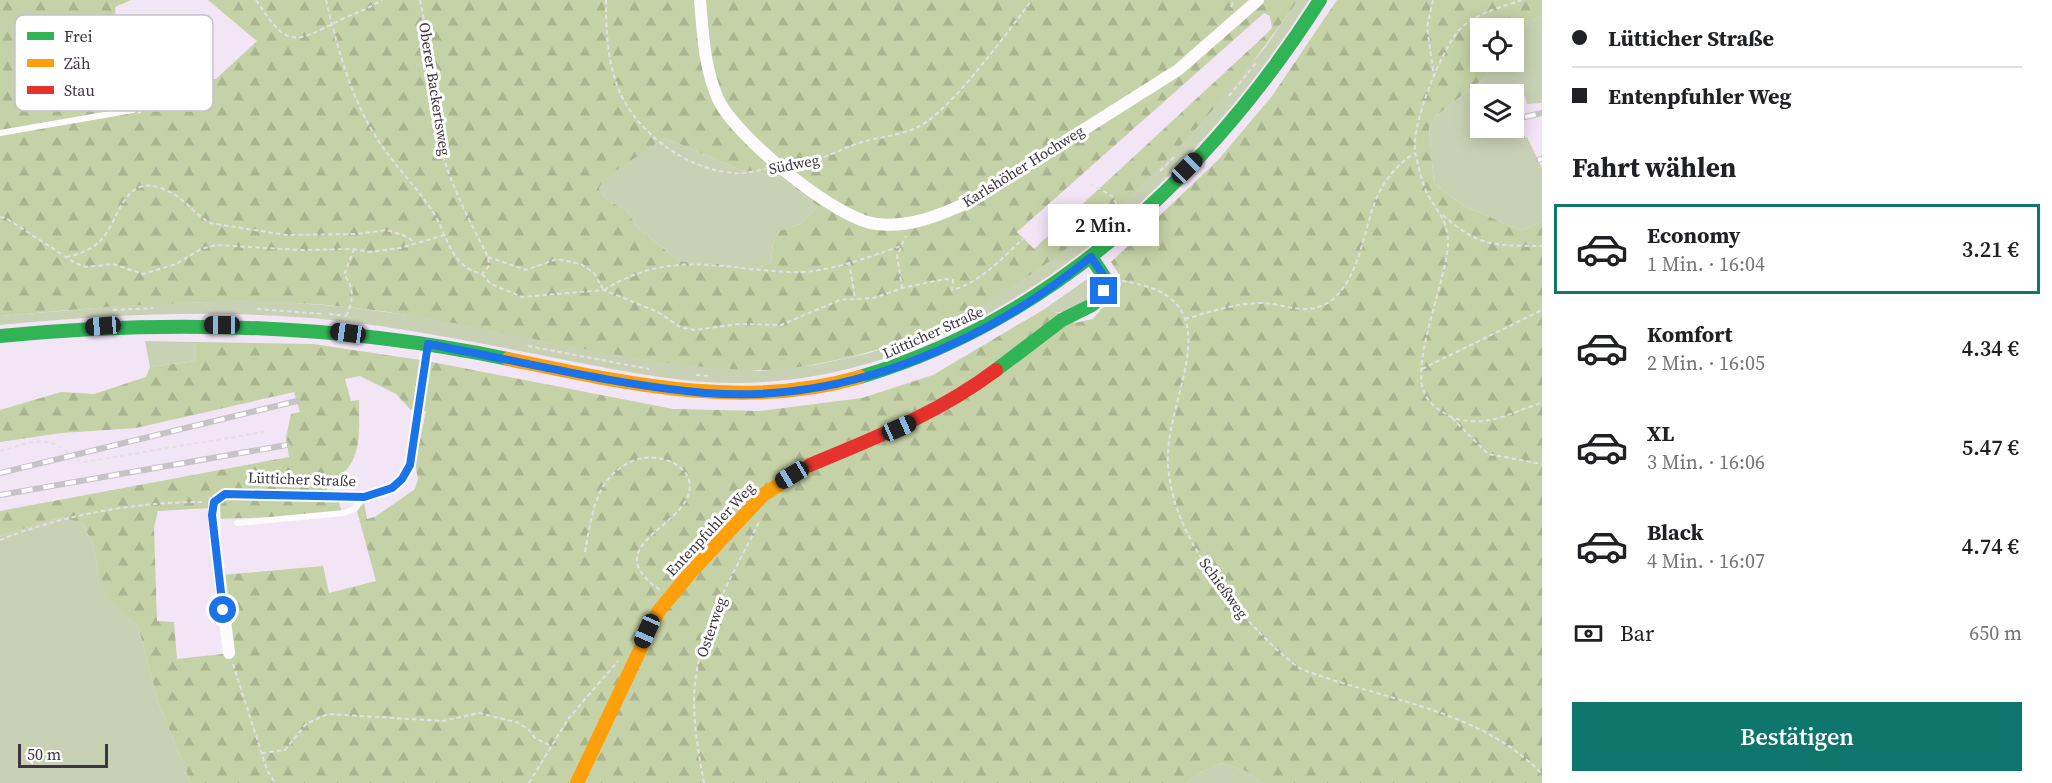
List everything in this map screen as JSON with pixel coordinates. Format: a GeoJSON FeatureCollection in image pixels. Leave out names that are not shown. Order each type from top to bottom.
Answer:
{"type":"FeatureCollection","features":[{"type":"Feature","properties":{"kind":"main road","name":"Lütticher Straße"},"geometry":{"type":"LineString","coordinates":[[0,336],[103,326],[246,325],[327,331],[428,344],[650,386],[708,393],[764,392],[828,385],[880,373],[976,334],[1032,301],[1091,257],[1140,215],[1202,153],[1275,66],[1320,0]]}},
{"type":"Feature","properties":{"kind":"main road"},"geometry":{"type":"LineString","coordinates":[[1091,257],[1107,281]]}},
{"type":"Feature","properties":{"kind":"main road","name":"Entenpfuhler Weg"},"geometry":{"type":"LineString","coordinates":[[577,783],[626,684],[647,631],[670,596],[739,519],[779,483],[814,463],[918,420],[970,390],[1062,320],[1099,300],[1107,281]]}},
{"type":"Feature","properties":{"kind":"street","name":"Karlshöher Hochweg"},"geometry":{"type":"LineString","coordinates":[[700,0],[705,54],[710,78],[719,100],[743,134],[781,167],[854,217],[874,224],[898,226],[917,222],[969,202],[1071,135],[1178,70],[1258,0]]}},
{"type":"Feature","properties":{"kind":"street","name":"Lütticher Straße"},"geometry":{"type":"LineString","coordinates":[[214,502],[225,494],[364,497],[392,488],[402,479],[410,465],[428,344]]}},
{"type":"Feature","properties":{"kind":"street"},"geometry":{"type":"LineString","coordinates":[[214,502],[215,540],[229,653]]}},
{"type":"Feature","properties":{"kind":"lane"},"geometry":{"type":"LineString","coordinates":[[0,133],[127,111]]}},
{"type":"Feature","properties":{"kind":"lane"},"geometry":{"type":"LineString","coordinates":[[237,523],[344,513],[354,509],[364,497]]}},
{"type":"Feature","properties":{"kind":"path"},"geometry":{"type":"LineString","coordinates":[[256,0],[280,33],[295,40],[315,34],[332,24],[367,10],[382,0]]}},
{"type":"Feature","properties":{"kind":"path"},"geometry":{"type":"LineString","coordinates":[[326,0],[349,81],[365,116],[382,145],[422,197],[445,235],[456,259],[468,271],[482,274],[491,284],[522,297],[604,290],[625,277],[661,266],[711,265],[791,272],[849,262],[901,246]]}},
{"type":"Feature","properties":{"kind":"path","name":"Oberer Backertsweg"},"geometry":{"type":"LineString","coordinates":[[420,0],[440,139],[448,172],[488,257]]}},
{"type":"Feature","properties":{"kind":"path","name":"Südweg"},"geometry":{"type":"LineString","coordinates":[[606,0],[609,54],[615,82],[624,102],[647,132],[689,159],[722,172],[745,173],[815,162],[858,143],[917,127],[929,120],[968,80],[1032,0]]}},
{"type":"Feature","properties":{"kind":"path"},"geometry":{"type":"LineString","coordinates":[[1433,0],[1427,27],[1434,80]]}},
{"type":"Feature","properties":{"kind":"path"},"geometry":{"type":"LineString","coordinates":[[1522,0],[1474,18],[1461,28],[1450,42],[1415,135],[1414,152],[1428,195],[1443,215],[1463,233],[1483,243],[1542,246]]}},
{"type":"Feature","properties":{"kind":"path"},"geometry":{"type":"LineString","coordinates":[[1227,98],[1256,63]]}},
{"type":"Feature","properties":{"kind":"path"},"geometry":{"type":"LineString","coordinates":[[1107,281],[1123,281],[1152,289],[1174,303],[1185,319],[1236,305],[1261,303],[1296,309],[1315,308],[1334,300],[1346,285],[1368,232],[1374,202],[1395,167],[1414,152]]}},
{"type":"Feature","properties":{"kind":"path"},"geometry":{"type":"LineString","coordinates":[[1159,172],[1175,156]]}},
{"type":"Feature","properties":{"kind":"path"},"geometry":{"type":"LineString","coordinates":[[1090,184],[1112,196],[1120,211],[1112,218]]}},
{"type":"Feature","properties":{"kind":"path"},"geometry":{"type":"LineString","coordinates":[[66,257],[88,251],[101,241],[124,200],[139,188],[154,186],[183,199],[200,217],[210,223],[286,236],[357,234],[387,230],[408,237],[413,242]]}},
{"type":"Feature","properties":{"kind":"path"},"geometry":{"type":"LineString","coordinates":[[1443,215],[1448,241],[1447,260],[1422,369],[1424,392],[1434,407],[1452,418],[1488,453],[1542,464]]}},
{"type":"Feature","properties":{"kind":"path"},"geometry":{"type":"LineString","coordinates":[[0,217],[6,218],[45,241],[66,257],[86,267],[113,264],[143,274],[176,264],[201,249],[216,245],[301,250],[388,251],[413,242],[445,235]]}},
{"type":"Feature","properties":{"kind":"path"},"geometry":{"type":"LineString","coordinates":[[902,288],[897,255],[917,222]]}},
{"type":"Feature","properties":{"kind":"path"},"geometry":{"type":"LineString","coordinates":[[482,274],[489,266],[488,257],[526,270],[557,259],[581,264],[594,273],[604,290],[658,312],[680,327],[694,330],[739,324],[781,325],[804,317],[829,303],[889,295],[902,288],[945,279],[953,280],[952,290],[957,289],[973,281],[1023,239]]}},
{"type":"Feature","properties":{"kind":"path"},"geometry":{"type":"LineString","coordinates":[[346,316],[352,303],[351,283],[344,275],[354,249]]}},
{"type":"Feature","properties":{"kind":"path"},"geometry":{"type":"LineString","coordinates":[[849,262],[855,298]]}},
{"type":"Feature","properties":{"kind":"path"},"geometry":{"type":"LineString","coordinates":[[103,310],[159,308]]}},
{"type":"Feature","properties":{"kind":"path"},"geometry":{"type":"LineString","coordinates":[[251,309],[357,318]]}},
{"type":"Feature","properties":{"kind":"path"},"geometry":{"type":"LineString","coordinates":[[1422,369],[1542,310]]}},
{"type":"Feature","properties":{"kind":"path","name":"Schießweg"},"geometry":{"type":"LineString","coordinates":[[1185,319],[1190,340],[1189,359],[1168,454],[1171,487],[1178,513],[1198,551],[1247,621],[1281,655],[1301,669],[1470,724],[1499,740],[1529,761],[1542,774]]}},
{"type":"Feature","properties":{"kind":"path"},"geometry":{"type":"LineString","coordinates":[[518,344],[656,370]]}},
{"type":"Feature","properties":{"kind":"path"},"geometry":{"type":"LineString","coordinates":[[690,374],[711,376]]}},
{"type":"Feature","properties":{"kind":"path"},"geometry":{"type":"LineString","coordinates":[[1452,418],[1494,420],[1542,403]]}},
{"type":"Feature","properties":{"kind":"path"},"geometry":{"type":"LineString","coordinates":[[0,451],[26,443],[45,441],[58,445],[77,460],[84,462],[264,432]]}},
{"type":"Feature","properties":{"kind":"path"},"geometry":{"type":"LineString","coordinates":[[585,552],[594,505],[600,489],[611,473],[638,458],[651,457],[676,464],[688,478],[690,489],[687,498],[682,508],[647,537],[638,562],[641,573],[670,596]]}},
{"type":"Feature","properties":{"kind":"path"},"geometry":{"type":"LineString","coordinates":[[0,540],[39,524],[117,509],[214,502]]}},
{"type":"Feature","properties":{"kind":"path","name":"Osterweg"},"geometry":{"type":"LineString","coordinates":[[704,783],[697,747],[694,700],[704,639],[713,612],[763,515]]}},
{"type":"Feature","properties":{"kind":"path"},"geometry":{"type":"LineString","coordinates":[[229,653],[267,770],[275,783]]}},
{"type":"Feature","properties":{"kind":"path"},"geometry":{"type":"LineString","coordinates":[[529,783],[568,719],[620,658]]}},
{"type":"Feature","properties":{"kind":"path"},"geometry":{"type":"LineString","coordinates":[[262,753],[285,750],[306,724],[328,714],[443,721],[478,713],[519,723],[530,730],[535,738],[551,746]]}},
{"type":"Feature","properties":{"kind":"green space"},"geometry":{"type":"Polygon","coordinates":[[[0,0],[131,0],[115,7],[116,15],[15,15],[15,111],[137,111],[139,114],[143,111],[213,111],[213,79],[257,41],[208,0],[1298,0],[1256,58],[1208,115],[1156,170],[1100,222],[1040,268],[976,308],[910,338],[841,359],[776,370],[703,367],[601,352],[449,322],[347,307],[304,304],[217,302],[0,316],[0,0]],[[1264,13],[1017,232],[1034,249],[1263,37],[1272,28],[1270,16],[1264,13]],[[665,138],[603,179],[599,189],[608,201],[625,209],[638,228],[679,261],[717,264],[752,271],[771,262],[773,244],[779,231],[801,224],[818,206],[780,177],[741,170],[665,138]]]}},
{"type":"Feature","properties":{"kind":"green space"},"geometry":{"type":"Polygon","coordinates":[[[1298,0],[1309,0],[1259,72],[1201,141],[1137,206],[1066,264],[989,313],[908,350],[823,374],[735,383],[675,379],[615,370],[405,330],[285,316],[142,315],[0,325],[0,316],[156,303],[270,301],[348,307],[438,319],[558,343],[759,371],[815,365],[870,353],[952,320],[1001,293],[1077,239],[1131,193],[1264,49],[1298,0]]]}},
{"type":"Feature","properties":{"kind":"green space"},"geometry":{"type":"Polygon","coordinates":[[[1337,0],[1542,0],[1542,16],[1524,24],[1524,18],[1470,18],[1470,72],[1485,72],[1485,77],[1476,84],[1470,84],[1470,89],[1437,115],[1429,128],[1434,184],[1464,206],[1522,231],[1542,221],[1542,783],[1263,783],[1244,770],[1221,763],[1197,774],[1186,783],[191,783],[159,704],[138,626],[109,599],[98,570],[93,544],[83,524],[62,517],[0,536],[0,511],[289,457],[286,437],[291,414],[300,412],[294,392],[136,428],[61,433],[0,442],[0,410],[61,392],[94,394],[146,377],[150,367],[196,361],[195,342],[313,344],[427,361],[673,409],[760,411],[862,398],[933,375],[1043,310],[1058,313],[1075,323],[1093,319],[1121,286],[1120,276],[1111,262],[1219,159],[1272,96],[1337,0]],[[360,376],[345,379],[351,401],[359,400],[357,449],[347,469],[338,477],[326,482],[328,493],[338,500],[342,512],[316,516],[211,519],[210,508],[158,511],[154,527],[157,621],[174,622],[177,659],[231,653],[222,575],[323,566],[329,593],[376,581],[357,511],[364,503],[367,519],[375,517],[415,489],[418,479],[415,465],[426,411],[411,410],[396,394],[360,376]]]}},
{"type":"Feature","properties":{"kind":"green space"},"geometry":{"type":"Polygon","coordinates":[[[1542,16],[1542,103],[1527,104],[1524,96],[1524,84],[1476,84],[1485,77],[1485,72],[1524,72],[1524,24],[1542,16]]]}},
{"type":"Feature","properties":{"kind":"green space"},"geometry":{"type":"Polygon","coordinates":[[[1470,89],[1470,138],[1524,138],[1524,134],[1525,138],[1527,137],[1542,168],[1542,221],[1522,231],[1464,206],[1434,184],[1429,128],[1437,115],[1470,89]]]}},
{"type":"Feature","properties":{"kind":"green space"},"geometry":{"type":"Polygon","coordinates":[[[665,138],[741,170],[780,177],[818,206],[801,224],[779,231],[773,244],[771,262],[752,271],[717,264],[679,261],[638,228],[625,209],[608,201],[599,189],[603,178],[665,138]]]}},
{"type":"Feature","properties":{"kind":"green space"},"geometry":{"type":"Polygon","coordinates":[[[1093,275],[1098,279],[1099,289],[1081,304],[1065,311],[1043,310],[1093,275]]]}},
{"type":"Feature","properties":{"kind":"green space"},"geometry":{"type":"Polygon","coordinates":[[[145,341],[195,342],[196,361],[150,367],[145,341]]]}},
{"type":"Feature","properties":{"kind":"green space"},"geometry":{"type":"Polygon","coordinates":[[[62,517],[83,524],[93,544],[98,570],[125,613],[138,626],[159,704],[191,783],[0,783],[0,536],[62,517]]]}},
{"type":"Feature","properties":{"kind":"green space"},"geometry":{"type":"Polygon","coordinates":[[[1221,763],[1244,770],[1263,783],[1186,783],[1197,774],[1221,763]]]}},
{"type":"Feature","properties":{"kind":"railway"},"geometry":{"type":"LineString","coordinates":[[1525,117],[1542,113]]}},
{"type":"Feature","properties":{"kind":"railway"},"geometry":{"type":"LineString","coordinates":[[1538,160],[1542,159]]}},
{"type":"Feature","properties":{"kind":"railway"},"geometry":{"type":"LineString","coordinates":[[0,473],[297,401]]}},
{"type":"Feature","properties":{"kind":"railway"},"geometry":{"type":"LineString","coordinates":[[0,495],[287,445]]}},
{"type":"Feature","properties":{"kind":"traffic: fast"},"geometry":{"type":"LineString","coordinates":[[860,377],[931,351],[999,318],[1063,277],[1123,230],[1179,178],[1230,122],[1278,62],[1320,0]]}},
{"type":"Feature","properties":{"kind":"traffic: fast"},"geometry":{"type":"LineString","coordinates":[[996,370],[1062,320],[1099,299],[1107,281],[1091,257]]}},
{"type":"Feature","properties":{"kind":"traffic: fast"},"geometry":{"type":"LineString","coordinates":[[0,336],[128,328],[255,328],[381,338],[508,359]]}},
{"type":"Feature","properties":{"kind":"traffic: slow"},"geometry":{"type":"LineString","coordinates":[[508,359],[640,384],[728,393],[772,392],[816,387],[860,377]]}},
{"type":"Feature","properties":{"kind":"traffic: slow"},"geometry":{"type":"LineString","coordinates":[[577,783],[658,612],[690,573],[763,495],[810,465]]}},
{"type":"Feature","properties":{"kind":"traffic: jam"},"geometry":{"type":"LineString","coordinates":[[810,465],[929,412],[996,370]]}},
{"type":"Feature","properties":{"kind":"route"},"geometry":{"type":"LineString","coordinates":[[223,610],[212,515],[214,502],[225,494],[364,497],[392,488],[402,479],[410,465],[428,344],[650,386],[708,393],[764,392],[828,385],[880,373],[922,358],[976,334],[1032,301],[1091,257],[1107,281],[1104,291]]}}]}
